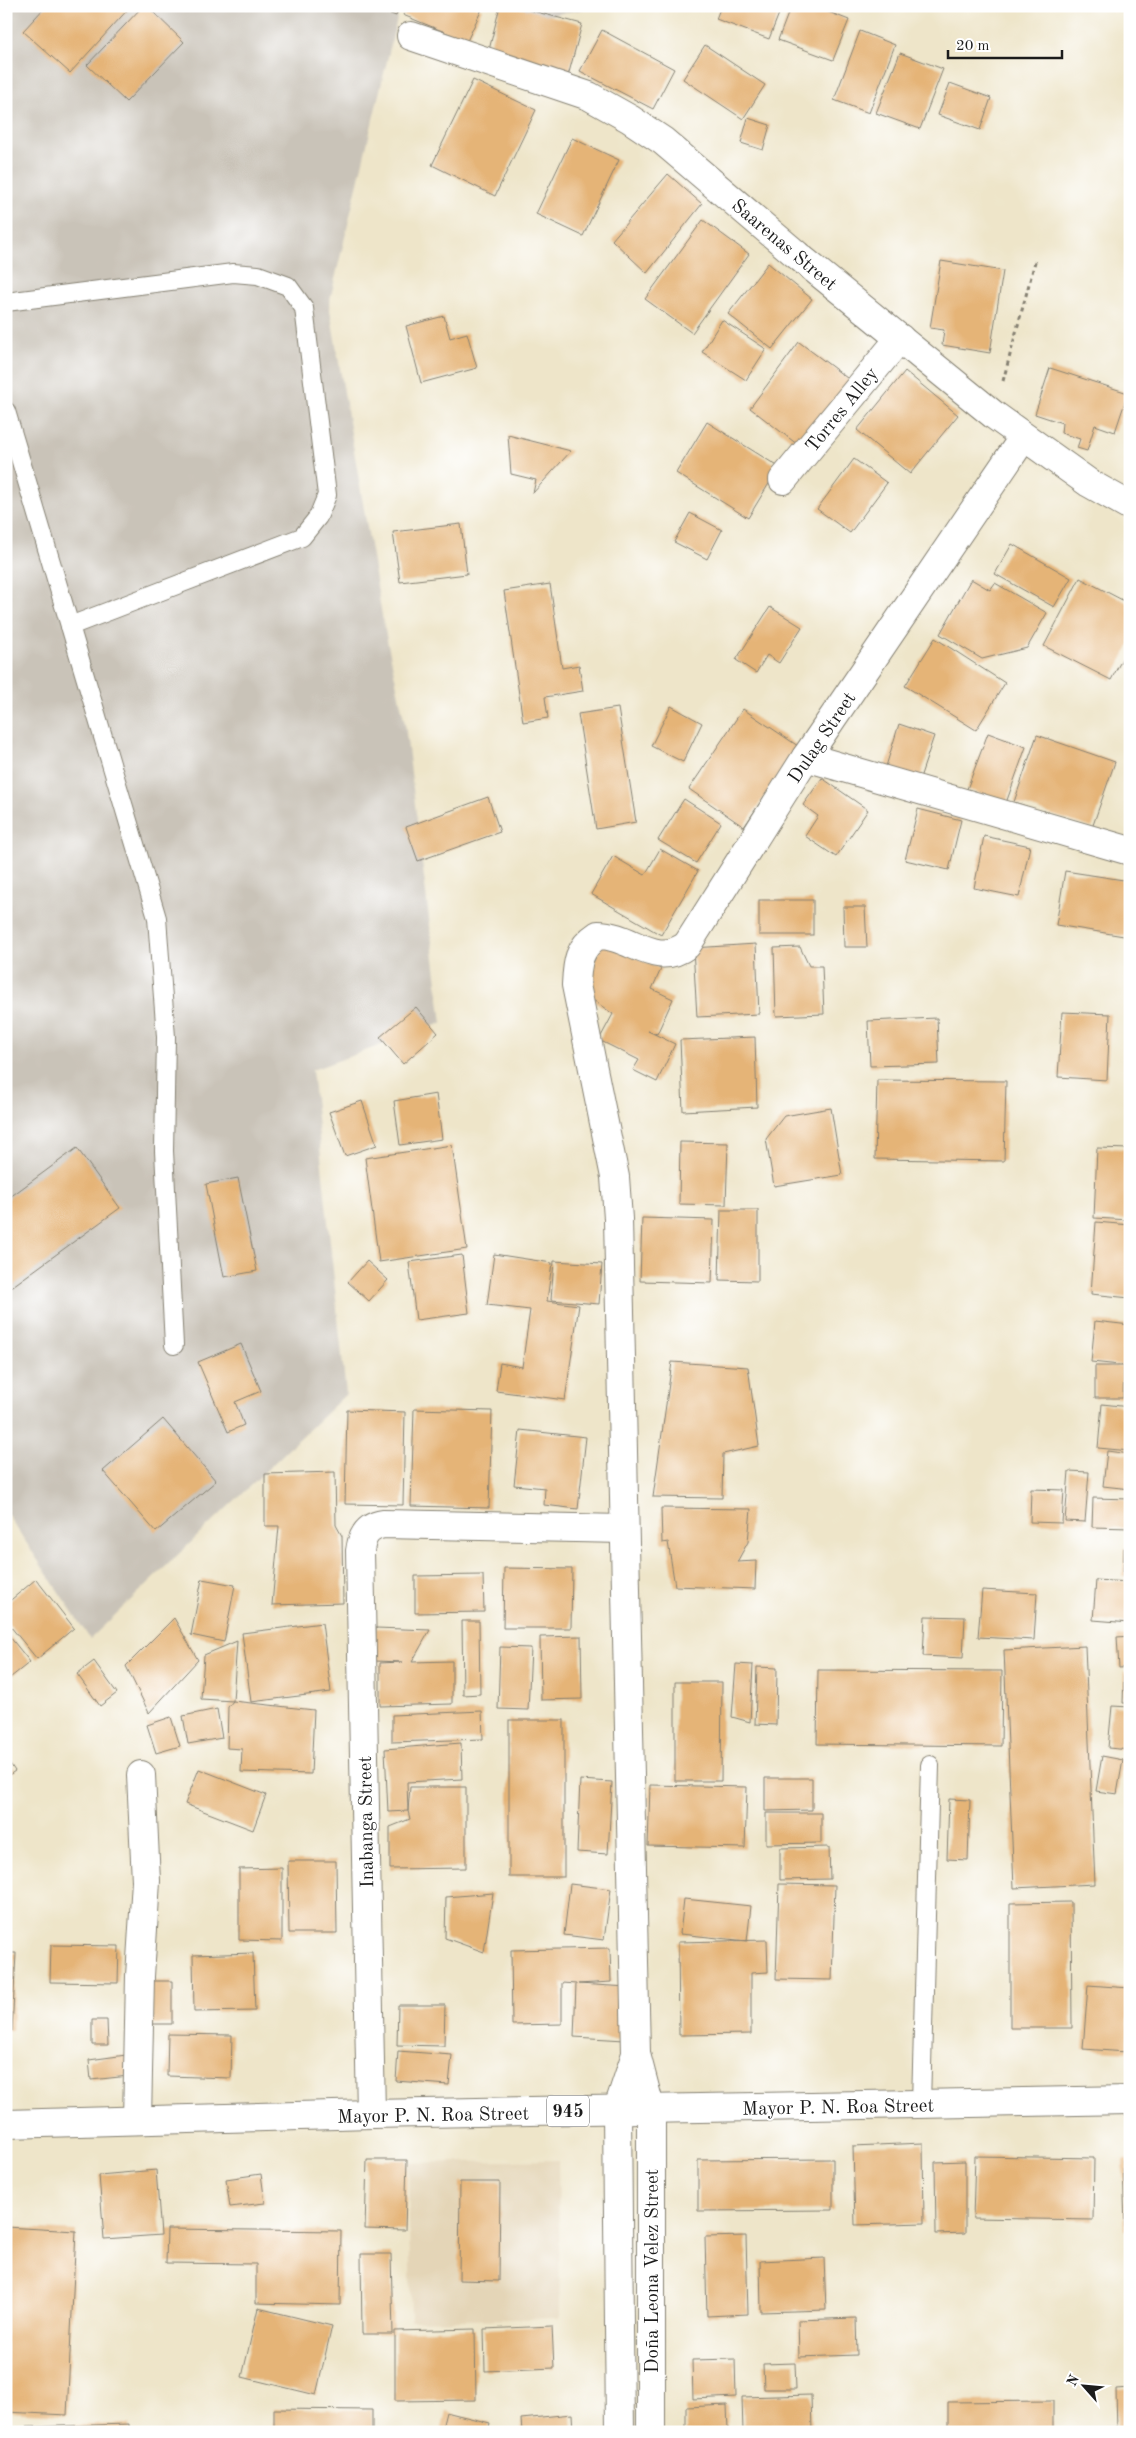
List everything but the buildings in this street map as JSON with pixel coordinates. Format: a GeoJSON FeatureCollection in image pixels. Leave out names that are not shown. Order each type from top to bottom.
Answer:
{"type":"FeatureCollection","features":[{"type":"Feature","properties":{"kind":"street","name":"Saarenas Street"},"geometry":{"type":"LineString","coordinates":[[411,36],[589,96],[630,119],[663,141],[797,255],[1023,438],[1089,483],[1130,506]]}},
{"type":"Feature","properties":{"kind":"street","name":"Torres Alley"},"geometry":{"type":"LineString","coordinates":[[783,480],[900,338]]}},
{"type":"Feature","properties":{"kind":"street","name":"Dulag Street"},"geometry":{"type":"LineString","coordinates":[[624,1529],[615,1177],[576,986],[577,962],[585,946],[598,935],[612,935],[663,955],[677,953],[687,945],[806,757],[1023,438]]}},
{"type":"Feature","properties":{"kind":"street"},"geometry":{"type":"LineString","coordinates":[[806,757],[1130,851]]}},
{"type":"Feature","properties":{"kind":"street","name":"Inabanga Street"},"geometry":{"type":"LineString","coordinates":[[371,2114],[360,1550],[362,1540],[367,1531],[374,1525],[384,1524],[624,1529]]}},
{"type":"Feature","properties":{"kind":"street"},"geometry":{"type":"LineString","coordinates":[[624,1529],[636,2054]]}},
{"type":"Feature","properties":{"kind":"street"},"geometry":{"type":"LineString","coordinates":[[137,2120],[140,1976],[146,1881],[141,1775]]}},
{"type":"Feature","properties":{"kind":"street","name":"Doña Leona Velez Street"},"geometry":{"type":"LineString","coordinates":[[636,2054],[652,2111],[651,2432]]}},
{"type":"Feature","properties":{"kind":"street","name":"Doña Leona Velez Street"},"geometry":{"type":"LineString","coordinates":[[620,2432],[617,2111],[636,2054]]}},
{"type":"Feature","properties":{"kind":"street","name":"Mayor P. N. Roa Street"},"geometry":{"type":"LineString","coordinates":[[6,2124],[371,2114],[652,2111],[1130,2100]]}},
{"type":"Feature","properties":{"kind":"lane"},"geometry":{"type":"LineString","coordinates":[[6,302],[233,273],[258,274],[288,286],[304,308],[327,495],[318,517],[302,537],[70,626]]}},
{"type":"Feature","properties":{"kind":"lane"},"geometry":{"type":"LineString","coordinates":[[6,411],[157,918],[166,1037],[164,1151],[174,1345]]}},
{"type":"Feature","properties":{"kind":"lane"},"geometry":{"type":"LineString","coordinates":[[921,2104],[930,1765]]}},
{"type":"Feature","properties":{"kind":"path"},"geometry":{"type":"LineString","coordinates":[[994,415],[1036,258]]}},
{"type":"Feature","properties":{"kind":"shaded area"},"geometry":{"type":"Polygon","coordinates":[[[6,6],[400,6],[329,304],[383,621],[405,724],[442,1023],[312,1070],[346,1394],[90,1639],[6,1512],[6,6]]]}},
{"type":"Feature","properties":{"kind":"shaded area"},"geometry":{"type":"Polygon","coordinates":[[[497,6],[600,6],[540,17],[497,6]]]}},
{"type":"Feature","properties":{"kind":"shaded area"},"geometry":{"type":"Polygon","coordinates":[[[558,2160],[560,2318],[411,2321],[408,2163],[558,2160]]]}}]}
